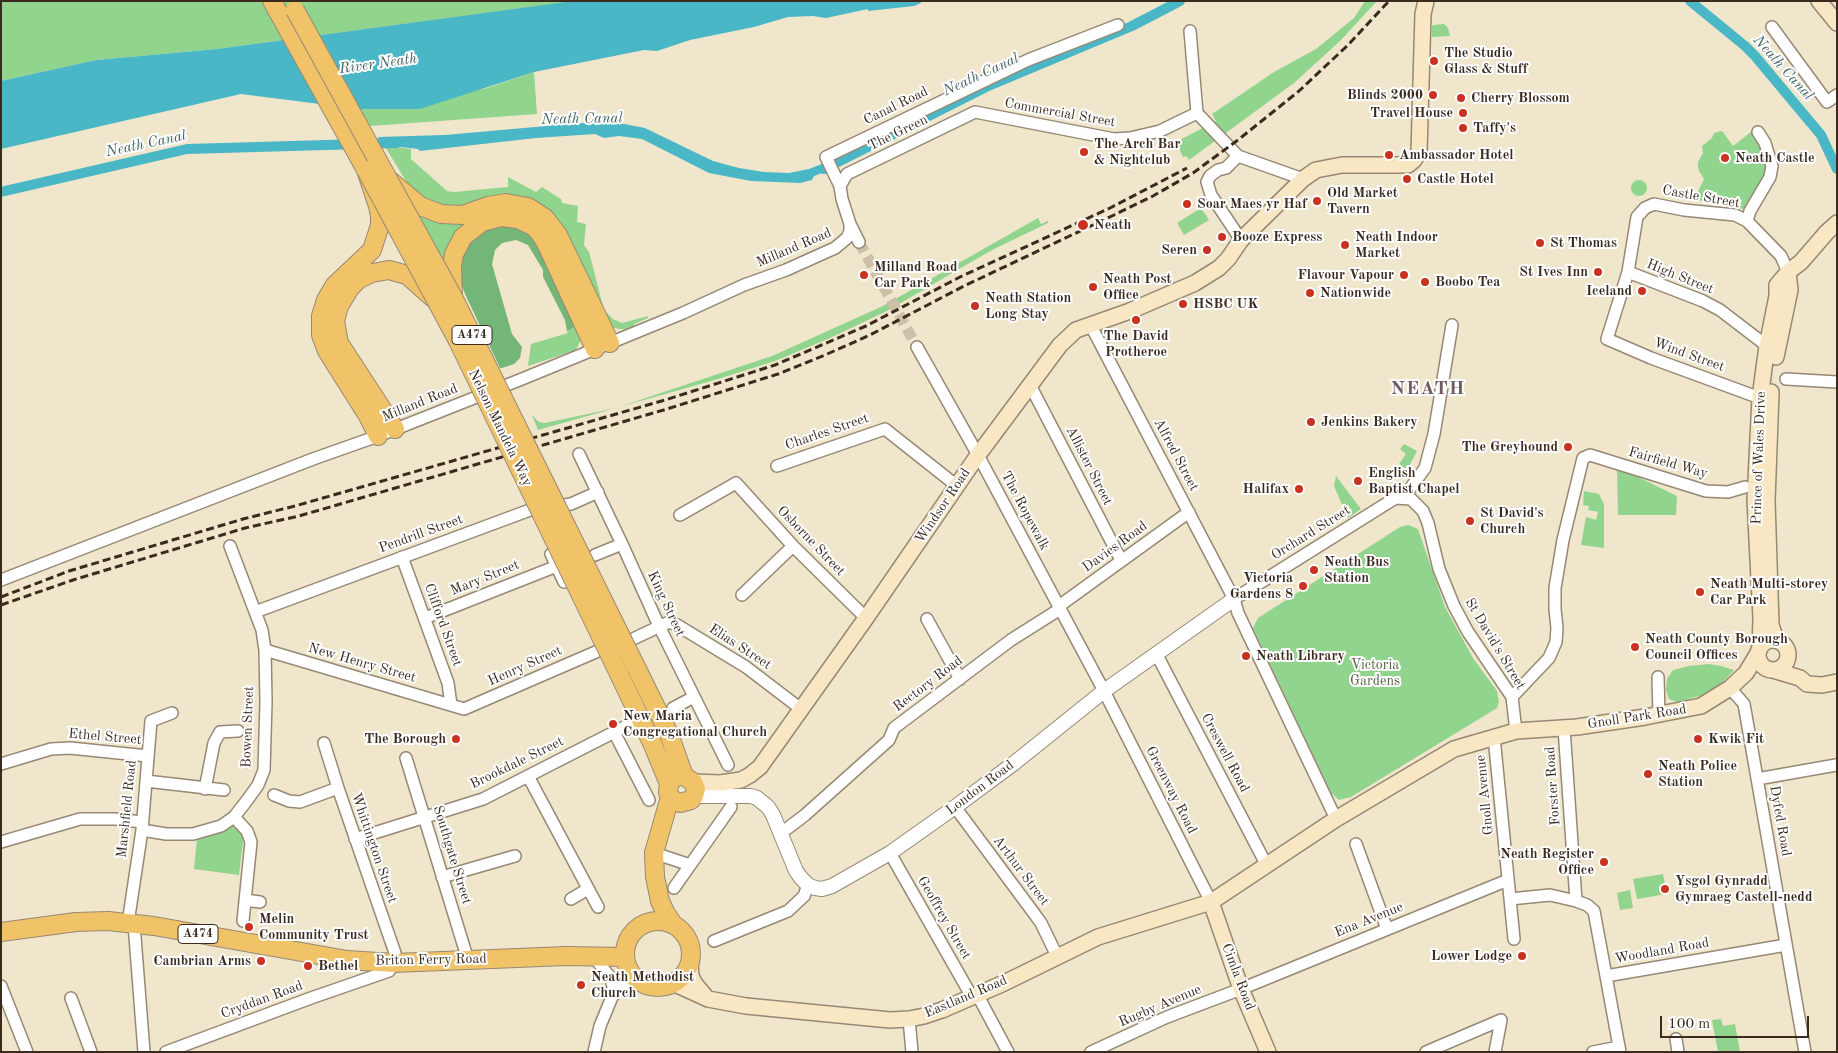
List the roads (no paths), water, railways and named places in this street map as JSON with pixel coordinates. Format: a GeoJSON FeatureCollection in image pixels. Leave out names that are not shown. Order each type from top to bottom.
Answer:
{"type":"FeatureCollection","features":[{"type":"Feature","properties":{"kind":"main road","name":"Nelson Mandela Way"},"geometry":{"type":"LineString","coordinates":[[272,1],[288,10],[388,178],[653,745],[682,790]]}},
{"type":"Feature","properties":{"kind":"main road"},"geometry":{"type":"LineString","coordinates":[[1241,240],[1303,179],[1316,170],[1342,166],[1408,166],[1414,160],[1419,152],[1423,14],[1426,1]]}},
{"type":"Feature","properties":{"kind":"main road"},"geometry":{"type":"LineString","coordinates":[[1819,1],[1837,23]]}},
{"type":"Feature","properties":{"kind":"main road","name":"Nelson Mandela Way"},"geometry":{"type":"LineString","coordinates":[[288,10],[366,170],[446,300],[636,667],[669,734],[682,790]]}},
{"type":"Feature","properties":{"kind":"main road"},"geometry":{"type":"LineString","coordinates":[[366,170],[380,216],[377,237],[372,250],[334,285],[326,300],[328,318],[343,351],[395,429]]}},
{"type":"Feature","properties":{"kind":"main road"},"geometry":{"type":"LineString","coordinates":[[388,178],[420,206],[441,214],[458,215],[497,204],[517,204],[528,207],[545,218],[552,239],[603,346]]}},
{"type":"Feature","properties":{"kind":"main road"},"geometry":{"type":"LineString","coordinates":[[378,436],[368,416],[327,351],[321,335],[328,318],[339,306],[350,288],[359,279],[372,273],[389,270],[407,275],[446,300],[454,254],[462,237],[475,226],[501,217],[518,219],[533,226],[552,239]]}},
{"type":"Feature","properties":{"kind":"main road","name":"Prince of Wales Drive"},"geometry":{"type":"LineString","coordinates":[[1759,651],[1761,618],[1754,500],[1760,398],[1767,346],[1777,296],[1777,285],[1788,272],[1801,262],[1832,227]]}},
{"type":"Feature","properties":{"kind":"main road","name":"Windsor Road"},"geometry":{"type":"LineString","coordinates":[[682,790],[741,780],[760,767],[866,618],[978,455],[1060,345],[1076,330],[1130,311],[1195,282],[1219,268],[1228,260],[1241,240]]}},
{"type":"Feature","properties":{"kind":"main road","name":"Prince of Wales Drive"},"geometry":{"type":"LineString","coordinates":[[1776,640],[1772,625],[1767,501],[1770,408],[1777,349],[1790,290],[1788,272]]}},
{"type":"Feature","properties":{"kind":"main road"},"geometry":{"type":"LineString","coordinates":[[1800,678],[1770,670],[1760,663],[1759,651],[1767,641],[1776,640],[1781,642],[1787,649],[1788,659],[1800,678],[1807,684],[1822,685],[1837,682]]}},
{"type":"Feature","properties":{"kind":"main road","name":"Gnoll Park Road"},"geometry":{"type":"LineString","coordinates":[[1516,731],[1564,728],[1659,715],[1702,706],[1730,688],[1746,673],[1759,651]]}},
{"type":"Feature","properties":{"kind":"main road"},"geometry":{"type":"LineString","coordinates":[[1746,673],[1782,667],[1788,659]]}},
{"type":"Feature","properties":{"kind":"main road"},"geometry":{"type":"LineString","coordinates":[[1211,902],[1336,819],[1454,749],[1516,731]]}},
{"type":"Feature","properties":{"kind":"main road"},"geometry":{"type":"LineString","coordinates":[[673,924],[661,903],[654,853],[662,826],[682,790]]}},
{"type":"Feature","properties":{"kind":"main road","name":"Eastland Road"},"geometry":{"type":"LineString","coordinates":[[673,984],[708,1000],[746,1006],[890,1020],[909,1019],[942,1010],[1098,937],[1211,902]]}},
{"type":"Feature","properties":{"kind":"main road","name":"Cimla Road"},"geometry":{"type":"LineString","coordinates":[[1211,902],[1242,989],[1268,1052]]}},
{"type":"Feature","properties":{"kind":"main road"},"geometry":{"type":"LineString","coordinates":[[661,903],[646,923],[632,933],[628,941],[625,957],[627,965],[633,975],[641,982],[650,986],[661,987],[673,984],[680,979],[690,964]]}},
{"type":"Feature","properties":{"kind":"main road","name":"Briton Ferry Road"},"geometry":{"type":"LineString","coordinates":[[1,932],[76,922],[108,921],[347,960],[394,963],[566,956],[625,957]]}},
{"type":"Feature","properties":{"kind":"main road"},"geometry":{"type":"LineString","coordinates":[[646,923],[664,921],[680,929],[689,942],[691,950],[691,976],[708,1000]]}},
{"type":"Feature","properties":{"kind":"street","name":"Canal Road"},"geometry":{"type":"LineString","coordinates":[[840,186],[826,157],[1028,60],[1118,25]]}},
{"type":"Feature","properties":{"kind":"street"},"geometry":{"type":"LineString","coordinates":[[1772,27],[1827,102],[1837,95]]}},
{"type":"Feature","properties":{"kind":"street"},"geometry":{"type":"LineString","coordinates":[[1190,31],[1197,113],[1238,156],[1303,179]]}},
{"type":"Feature","properties":{"kind":"street","name":"Commercial Street"},"geometry":{"type":"LineString","coordinates":[[975,112],[1114,139],[1130,138],[1160,131],[1197,113]]}},
{"type":"Feature","properties":{"kind":"street","name":"The Green"},"geometry":{"type":"LineString","coordinates":[[840,186],[847,174],[975,112]]}},
{"type":"Feature","properties":{"kind":"street"},"geometry":{"type":"LineString","coordinates":[[1747,222],[1750,212],[1770,177],[1772,166],[1765,143],[1758,132]]}},
{"type":"Feature","properties":{"kind":"street"},"geometry":{"type":"LineString","coordinates":[[1238,156],[1226,168],[1218,170],[1210,176],[1207,182],[1212,195],[1241,240]]}},
{"type":"Feature","properties":{"kind":"street"},"geometry":{"type":"LineString","coordinates":[[840,186],[850,224],[859,242]]}},
{"type":"Feature","properties":{"kind":"street","name":"Castle Street"},"geometry":{"type":"LineString","coordinates":[[1628,272],[1636,217],[1645,208],[1654,204],[1684,210],[1734,215],[1747,222],[1781,256],[1788,272]]}},
{"type":"Feature","properties":{"kind":"street","name":"Milland Road"},"geometry":{"type":"LineString","coordinates":[[1,580],[378,436],[603,346],[835,248],[847,238],[850,232],[850,224]]}},
{"type":"Feature","properties":{"kind":"street","name":"Wind Street"},"geometry":{"type":"LineString","coordinates":[[1628,272],[1607,339],[1651,358],[1760,398]]}},
{"type":"Feature","properties":{"kind":"street","name":"High Street"},"geometry":{"type":"LineString","coordinates":[[1628,272],[1703,301],[1720,310],[1767,346]]}},
{"type":"Feature","properties":{"kind":"street","name":"Alfred Street"},"geometry":{"type":"LineString","coordinates":[[1090,324],[1234,599]]}},
{"type":"Feature","properties":{"kind":"street"},"geometry":{"type":"LineString","coordinates":[[1404,497],[1425,468],[1434,434],[1452,325]]}},
{"type":"Feature","properties":{"kind":"street","name":"The Ropewalk"},"geometry":{"type":"LineString","coordinates":[[917,347],[978,455],[1104,691]]}},
{"type":"Feature","properties":{"kind":"street"},"geometry":{"type":"LineString","coordinates":[[1786,378],[1837,382]]}},
{"type":"Feature","properties":{"kind":"street","name":"Allister Street"},"geometry":{"type":"LineString","coordinates":[[1030,385],[1121,560]]}},
{"type":"Feature","properties":{"kind":"street","name":"Charles Street"},"geometry":{"type":"LineString","coordinates":[[777,466],[885,428],[957,486]]}},
{"type":"Feature","properties":{"kind":"street","name":"King Street"},"geometry":{"type":"LineString","coordinates":[[579,454],[622,544],[658,626],[728,765]]}},
{"type":"Feature","properties":{"kind":"street","name":"Fairfield Way"},"geometry":{"type":"LineString","coordinates":[[1512,697],[1549,658],[1556,642],[1555,588],[1563,540],[1583,458],[1590,455],[1706,491],[1728,492],[1745,487]]}},
{"type":"Feature","properties":{"kind":"street","name":"Osborne Street"},"geometry":{"type":"LineString","coordinates":[[680,515],[736,483],[793,546],[866,618]]}},
{"type":"Feature","properties":{"kind":"street","name":"Pendrill Street"},"geometry":{"type":"LineString","coordinates":[[255,612],[530,510],[571,504],[598,492]]}},
{"type":"Feature","properties":{"kind":"street","name":"Orchard Street"},"geometry":{"type":"LineString","coordinates":[[1234,599],[1389,502],[1396,498],[1404,497]]}},
{"type":"Feature","properties":{"kind":"street","name":"St David's Street"},"geometry":{"type":"LineString","coordinates":[[1404,497],[1411,498],[1423,511],[1429,527],[1439,569],[1454,606],[1468,632],[1512,697],[1516,731]]}},
{"type":"Feature","properties":{"kind":"street","name":"Davies Road"},"geometry":{"type":"LineString","coordinates":[[1059,607],[1189,512]]}},
{"type":"Feature","properties":{"kind":"street"},"geometry":{"type":"LineString","coordinates":[[595,555],[622,544]]}},
{"type":"Feature","properties":{"kind":"street","name":"Bowen Street"},"geometry":{"type":"LineString","coordinates":[[1,842],[80,819],[115,819],[166,834],[194,834],[221,826],[234,817],[258,785],[264,770],[266,702],[265,650],[262,630],[230,546]]}},
{"type":"Feature","properties":{"kind":"street"},"geometry":{"type":"LineString","coordinates":[[742,596],[793,546]]}},
{"type":"Feature","properties":{"kind":"street"},"geometry":{"type":"LineString","coordinates":[[551,554],[564,582]]}},
{"type":"Feature","properties":{"kind":"street","name":"Clifford Street"},"geometry":{"type":"LineString","coordinates":[[402,557],[448,683],[451,705]]}},
{"type":"Feature","properties":{"kind":"street","name":"Mary Street"},"geometry":{"type":"LineString","coordinates":[[425,618],[557,566]]}},
{"type":"Feature","properties":{"kind":"street"},"geometry":{"type":"LineString","coordinates":[[1234,599],[1240,618],[1336,819]]}},
{"type":"Feature","properties":{"kind":"street","name":"London Road"},"geometry":{"type":"LineString","coordinates":[[808,885],[822,889],[832,886],[890,853],[1013,764],[1104,691],[1234,599]]}},
{"type":"Feature","properties":{"kind":"street","name":"Rectory Road"},"geometry":{"type":"LineString","coordinates":[[780,834],[805,815],[890,740],[894,728],[1011,640],[1059,607]]}},
{"type":"Feature","properties":{"kind":"street"},"geometry":{"type":"LineString","coordinates":[[928,619],[960,679]]}},
{"type":"Feature","properties":{"kind":"street","name":"Elias Street"},"geometry":{"type":"LineString","coordinates":[[658,626],[669,622],[677,625],[746,667],[801,709]]}},
{"type":"Feature","properties":{"kind":"street"},"geometry":{"type":"LineString","coordinates":[[635,638],[658,626]]}},
{"type":"Feature","properties":{"kind":"street","name":"New Henry Street"},"geometry":{"type":"LineString","coordinates":[[265,650],[464,709]]}},
{"type":"Feature","properties":{"kind":"street","name":"Henry Street"},"geometry":{"type":"LineString","coordinates":[[464,709],[598,651]]}},
{"type":"Feature","properties":{"kind":"street","name":"Creswell Road"},"geometry":{"type":"LineString","coordinates":[[1157,655],[1266,864]]}},
{"type":"Feature","properties":{"kind":"street"},"geometry":{"type":"LineString","coordinates":[[1658,677],[1659,715]]}},
{"type":"Feature","properties":{"kind":"street","name":"Dyfed Road"},"geometry":{"type":"LineString","coordinates":[[1730,688],[1744,704],[1804,1052]]}},
{"type":"Feature","properties":{"kind":"street","name":"Greenway Road"},"geometry":{"type":"LineString","coordinates":[[1104,691],[1211,902]]}},
{"type":"Feature","properties":{"kind":"street"},"geometry":{"type":"LineString","coordinates":[[673,708],[694,697]]}},
{"type":"Feature","properties":{"kind":"street","name":"Marshfield Road"},"geometry":{"type":"LineString","coordinates":[[144,1052],[131,924],[151,721],[172,713]]}},
{"type":"Feature","properties":{"kind":"street","name":"Brookdale Street"},"geometry":{"type":"LineString","coordinates":[[355,839],[483,799],[632,723]]}},
{"type":"Feature","properties":{"kind":"street","name":"Forster Road"},"geometry":{"type":"LineString","coordinates":[[1564,728],[1576,901]]}},
{"type":"Feature","properties":{"kind":"street"},"geometry":{"type":"LineString","coordinates":[[205,789],[214,743],[220,732],[238,731]]}},
{"type":"Feature","properties":{"kind":"street"},"geometry":{"type":"LineString","coordinates":[[614,732],[649,800]]}},
{"type":"Feature","properties":{"kind":"street","name":"Gnoll Avenue"},"geometry":{"type":"LineString","coordinates":[[1494,737],[1514,939]]}},
{"type":"Feature","properties":{"kind":"street","name":"Whittington Street"},"geometry":{"type":"LineString","coordinates":[[324,743],[395,953],[394,963]]}},
{"type":"Feature","properties":{"kind":"street","name":"Ethel Street"},"geometry":{"type":"LineString","coordinates":[[1,764],[51,749],[70,748],[148,756]]}},
{"type":"Feature","properties":{"kind":"street","name":"Southgate Street"},"geometry":{"type":"LineString","coordinates":[[406,758],[468,960]]}},
{"type":"Feature","properties":{"kind":"street"},"geometry":{"type":"LineString","coordinates":[[1757,778],[1836,765]]}},
{"type":"Feature","properties":{"kind":"street"},"geometry":{"type":"LineString","coordinates":[[528,776],[598,907]]}},
{"type":"Feature","properties":{"kind":"street"},"geometry":{"type":"LineString","coordinates":[[146,781],[224,790]]}},
{"type":"Feature","properties":{"kind":"street"},"geometry":{"type":"LineString","coordinates":[[274,795],[287,806],[338,788]]}},
{"type":"Feature","properties":{"kind":"street"},"geometry":{"type":"LineString","coordinates":[[682,790],[757,798],[768,807],[796,872],[808,885],[804,896],[788,911],[714,941]]}},
{"type":"Feature","properties":{"kind":"street"},"geometry":{"type":"LineString","coordinates":[[674,888],[731,807]]}},
{"type":"Feature","properties":{"kind":"street","name":"Arthur Street"},"geometry":{"type":"LineString","coordinates":[[955,807],[1041,923],[1057,956]]}},
{"type":"Feature","properties":{"kind":"street"},"geometry":{"type":"LineString","coordinates":[[234,817],[247,831],[251,842],[243,921]]}},
{"type":"Feature","properties":{"kind":"street"},"geometry":{"type":"LineString","coordinates":[[1356,844],[1388,929]]}},
{"type":"Feature","properties":{"kind":"street"},"geometry":{"type":"LineString","coordinates":[[654,853],[690,864]]}},
{"type":"Feature","properties":{"kind":"street","name":"Geoffrey Street"},"geometry":{"type":"LineString","coordinates":[[890,853],[1008,1052]]}},
{"type":"Feature","properties":{"kind":"street"},"geometry":{"type":"LineString","coordinates":[[442,877],[515,856]]}},
{"type":"Feature","properties":{"kind":"street","name":"Ena Avenue"},"geometry":{"type":"LineString","coordinates":[[1242,989],[1508,880]]}},
{"type":"Feature","properties":{"kind":"street"},"geometry":{"type":"LineString","coordinates":[[571,899],[588,889]]}},
{"type":"Feature","properties":{"kind":"street","name":"Woodland Road"},"geometry":{"type":"LineString","coordinates":[[1510,899],[1550,895],[1587,905],[1594,911],[1606,976],[1786,945]]}},
{"type":"Feature","properties":{"kind":"street"},"geometry":{"type":"LineString","coordinates":[[245,900],[260,902]]}},
{"type":"Feature","properties":{"kind":"street"},"geometry":{"type":"LineString","coordinates":[[594,957],[610,977],[613,986],[612,996],[600,1026],[594,1052]]}},
{"type":"Feature","properties":{"kind":"street","name":"Cryddan Road"},"geometry":{"type":"LineString","coordinates":[[166,1052],[389,971],[394,963]]}},
{"type":"Feature","properties":{"kind":"street"},"geometry":{"type":"LineString","coordinates":[[612,996],[633,975]]}},
{"type":"Feature","properties":{"kind":"street"},"geometry":{"type":"LineString","coordinates":[[1593,1052],[1619,1050],[1606,976]]}},
{"type":"Feature","properties":{"kind":"street"},"geometry":{"type":"LineString","coordinates":[[1,986],[27,1052]]}},
{"type":"Feature","properties":{"kind":"street","name":"Rugby Avenue"},"geometry":{"type":"LineString","coordinates":[[1091,1052],[1167,1017],[1242,989]]}},
{"type":"Feature","properties":{"kind":"street"},"geometry":{"type":"LineString","coordinates":[[72,998],[90,1052]]}},
{"type":"Feature","properties":{"kind":"street"},"geometry":{"type":"LineString","coordinates":[[909,1019],[912,1052]]}},
{"type":"Feature","properties":{"kind":"street"},"geometry":{"type":"LineString","coordinates":[[1426,1052],[1501,1020],[1495,1052]]}},
{"type":"Feature","properties":{"kind":"street"},"geometry":{"type":"LineString","coordinates":[[1676,1039],[1678,1052]]}},
{"type":"Feature","properties":{"kind":"water","name":"River Neath"},"geometry":{"type":"Polygon","coordinates":[[[573,1],[920,1],[921,3],[914,6],[868,11],[868,9],[826,18],[813,16],[788,17],[754,27],[690,40],[657,51],[644,50],[534,72],[420,109],[359,109],[241,94],[1,149],[1,81],[96,60],[217,49],[573,1]]]}},
{"type":"Feature","properties":{"kind":"water"},"geometry":{"type":"Polygon","coordinates":[[[614,122],[645,128],[713,161],[739,168],[789,173],[822,164],[825,172],[814,176],[812,180],[800,183],[751,181],[709,173],[642,139],[619,136],[604,138],[595,134],[536,138],[420,151],[418,149],[384,145],[378,137],[445,135],[580,123],[614,122]]]}},
{"type":"Feature","properties":{"kind":"waterway","name":"Neath Canal"},"geometry":{"type":"LineString","coordinates":[[824,169],[986,87],[1132,26],[1180,1]]}},
{"type":"Feature","properties":{"kind":"waterway","name":"Neath Canal"},"geometry":{"type":"LineString","coordinates":[[1690,1],[1755,56],[1821,135],[1837,169]]}},
{"type":"Feature","properties":{"kind":"waterway","name":"Neath Canal"},"geometry":{"type":"LineString","coordinates":[[1,192],[187,149],[396,143]]}},
{"type":"Feature","properties":{"kind":"tunnel"},"geometry":{"type":"LineString","coordinates":[[859,242],[917,347]]}},
{"type":"Feature","properties":{"kind":"railway"},"geometry":{"type":"LineString","coordinates":[[1,605],[73,580],[245,528],[299,516],[667,409],[778,374],[825,355],[870,335],[964,286],[1153,196],[1193,173],[1299,91],[1348,45],[1389,1]]}},
{"type":"Feature","properties":{"kind":"railway"},"geometry":{"type":"LineString","coordinates":[[1,597],[69,571],[243,519],[295,506],[665,400],[775,365],[866,326],[960,277],[1110,208],[1187,168]]}},
{"type":"Feature","properties":{"kind":"place","name":"The Studio Glass & Stuff"},"geometry":{"type":"Point","coordinates":[1434,61]}},
{"type":"Feature","properties":{"kind":"place","name":"Blinds 2000"},"geometry":{"type":"Point","coordinates":[1433,95]}},
{"type":"Feature","properties":{"kind":"place","name":"Cherry Blossom"},"geometry":{"type":"Point","coordinates":[1461,98]}},
{"type":"Feature","properties":{"kind":"place","name":"Travel House"},"geometry":{"type":"Point","coordinates":[1463,113]}},
{"type":"Feature","properties":{"kind":"place","name":"Taffy's"},"geometry":{"type":"Point","coordinates":[1463,128]}},
{"type":"Feature","properties":{"kind":"place","name":"The Arch Bar & Nightclub"},"geometry":{"type":"Point","coordinates":[1084,152]}},
{"type":"Feature","properties":{"kind":"place","name":"Ambassador Hotel"},"geometry":{"type":"Point","coordinates":[1389,155]}},
{"type":"Feature","properties":{"kind":"place","name":"Neath Castle"},"geometry":{"type":"Point","coordinates":[1725,158]}},
{"type":"Feature","properties":{"kind":"place","name":"Castle Hotel"},"geometry":{"type":"Point","coordinates":[1407,179]}},
{"type":"Feature","properties":{"kind":"place","name":"Old Market Tavern"},"geometry":{"type":"Point","coordinates":[1317,201]}},
{"type":"Feature","properties":{"kind":"place","name":"Soar Maes yr Haf"},"geometry":{"type":"Point","coordinates":[1187,204]}},
{"type":"Feature","properties":{"kind":"place","name":"Neath"},"geometry":{"type":"Point","coordinates":[1083,225]}},
{"type":"Feature","properties":{"kind":"place","name":"Booze Express"},"geometry":{"type":"Point","coordinates":[1222,237]}},
{"type":"Feature","properties":{"kind":"place","name":"St Thomas"},"geometry":{"type":"Point","coordinates":[1540,243]}},
{"type":"Feature","properties":{"kind":"place","name":"Neath Indoor Market"},"geometry":{"type":"Point","coordinates":[1345,245]}},
{"type":"Feature","properties":{"kind":"place","name":"Seren"},"geometry":{"type":"Point","coordinates":[1207,250]}},
{"type":"Feature","properties":{"kind":"place","name":"St Ives Inn"},"geometry":{"type":"Point","coordinates":[1598,272]}},
{"type":"Feature","properties":{"kind":"place","name":"Milland Road Car Park"},"geometry":{"type":"Point","coordinates":[864,275]}},
{"type":"Feature","properties":{"kind":"place","name":"Flavour Vapour"},"geometry":{"type":"Point","coordinates":[1404,275]}},
{"type":"Feature","properties":{"kind":"place","name":"Boobo Tea"},"geometry":{"type":"Point","coordinates":[1425,282]}},
{"type":"Feature","properties":{"kind":"place","name":"Neath Post Office"},"geometry":{"type":"Point","coordinates":[1093,287]}},
{"type":"Feature","properties":{"kind":"place","name":"Iceland"},"geometry":{"type":"Point","coordinates":[1642,291]}},
{"type":"Feature","properties":{"kind":"place","name":"Nationwide"},"geometry":{"type":"Point","coordinates":[1310,293]}},
{"type":"Feature","properties":{"kind":"place","name":"HSBC UK"},"geometry":{"type":"Point","coordinates":[1183,304]}},
{"type":"Feature","properties":{"kind":"place","name":"Neath Station Long Stay"},"geometry":{"type":"Point","coordinates":[975,306]}},
{"type":"Feature","properties":{"kind":"place","name":"The David Protheroe"},"geometry":{"type":"Point","coordinates":[1136,320]}},
{"type":"Feature","properties":{"kind":"place","name":"Jenkins Bakery"},"geometry":{"type":"Point","coordinates":[1311,422]}},
{"type":"Feature","properties":{"kind":"place","name":"The Greyhound"},"geometry":{"type":"Point","coordinates":[1568,447]}},
{"type":"Feature","properties":{"kind":"place","name":"English Baptist Chapel"},"geometry":{"type":"Point","coordinates":[1358,481]}},
{"type":"Feature","properties":{"kind":"place","name":"Halifax"},"geometry":{"type":"Point","coordinates":[1299,489]}},
{"type":"Feature","properties":{"kind":"place","name":"St David's Church"},"geometry":{"type":"Point","coordinates":[1470,521]}},
{"type":"Feature","properties":{"kind":"place","name":"Neath Bus Station"},"geometry":{"type":"Point","coordinates":[1314,570]}},
{"type":"Feature","properties":{"kind":"place","name":"Victoria Gardens 8"},"geometry":{"type":"Point","coordinates":[1303,586]}},
{"type":"Feature","properties":{"kind":"place","name":"Neath Multi-storey Car Park"},"geometry":{"type":"Point","coordinates":[1700,592]}},
{"type":"Feature","properties":{"kind":"place","name":"Neath County Borough Council Offices"},"geometry":{"type":"Point","coordinates":[1635,647]}},
{"type":"Feature","properties":{"kind":"place","name":"Neath Library"},"geometry":{"type":"Point","coordinates":[1246,656]}},
{"type":"Feature","properties":{"kind":"place","name":"New Maria Congregational Church"},"geometry":{"type":"Point","coordinates":[613,724]}},
{"type":"Feature","properties":{"kind":"place","name":"The Borough"},"geometry":{"type":"Point","coordinates":[456,739]}},
{"type":"Feature","properties":{"kind":"place","name":"Kwik Fit"},"geometry":{"type":"Point","coordinates":[1698,739]}},
{"type":"Feature","properties":{"kind":"place","name":"Neath Police Station"},"geometry":{"type":"Point","coordinates":[1648,774]}},
{"type":"Feature","properties":{"kind":"place","name":"Neath Register Office"},"geometry":{"type":"Point","coordinates":[1604,862]}},
{"type":"Feature","properties":{"kind":"place","name":"Ysgol Gynradd Gymraeg Castell-nedd"},"geometry":{"type":"Point","coordinates":[1665,889]}},
{"type":"Feature","properties":{"kind":"place","name":"Melin Community Trust"},"geometry":{"type":"Point","coordinates":[249,927]}},
{"type":"Feature","properties":{"kind":"place","name":"Lower Lodge"},"geometry":{"type":"Point","coordinates":[1522,956]}},
{"type":"Feature","properties":{"kind":"place","name":"Cambrian Arms"},"geometry":{"type":"Point","coordinates":[261,961]}},
{"type":"Feature","properties":{"kind":"place","name":"Bethel"},"geometry":{"type":"Point","coordinates":[308,966]}},
{"type":"Feature","properties":{"kind":"place","name":"Neath Methodist Church"},"geometry":{"type":"Point","coordinates":[581,985]}},
{"type":"Feature","properties":{"kind":"district","name":"NEATH"},"geometry":{"type":"Point","coordinates":[1428,389]}},
{"type":"Feature","properties":{"kind":"park label","name":"Victoria Gardens"},"geometry":{"type":"Point","coordinates":[1375,674]}}]}
